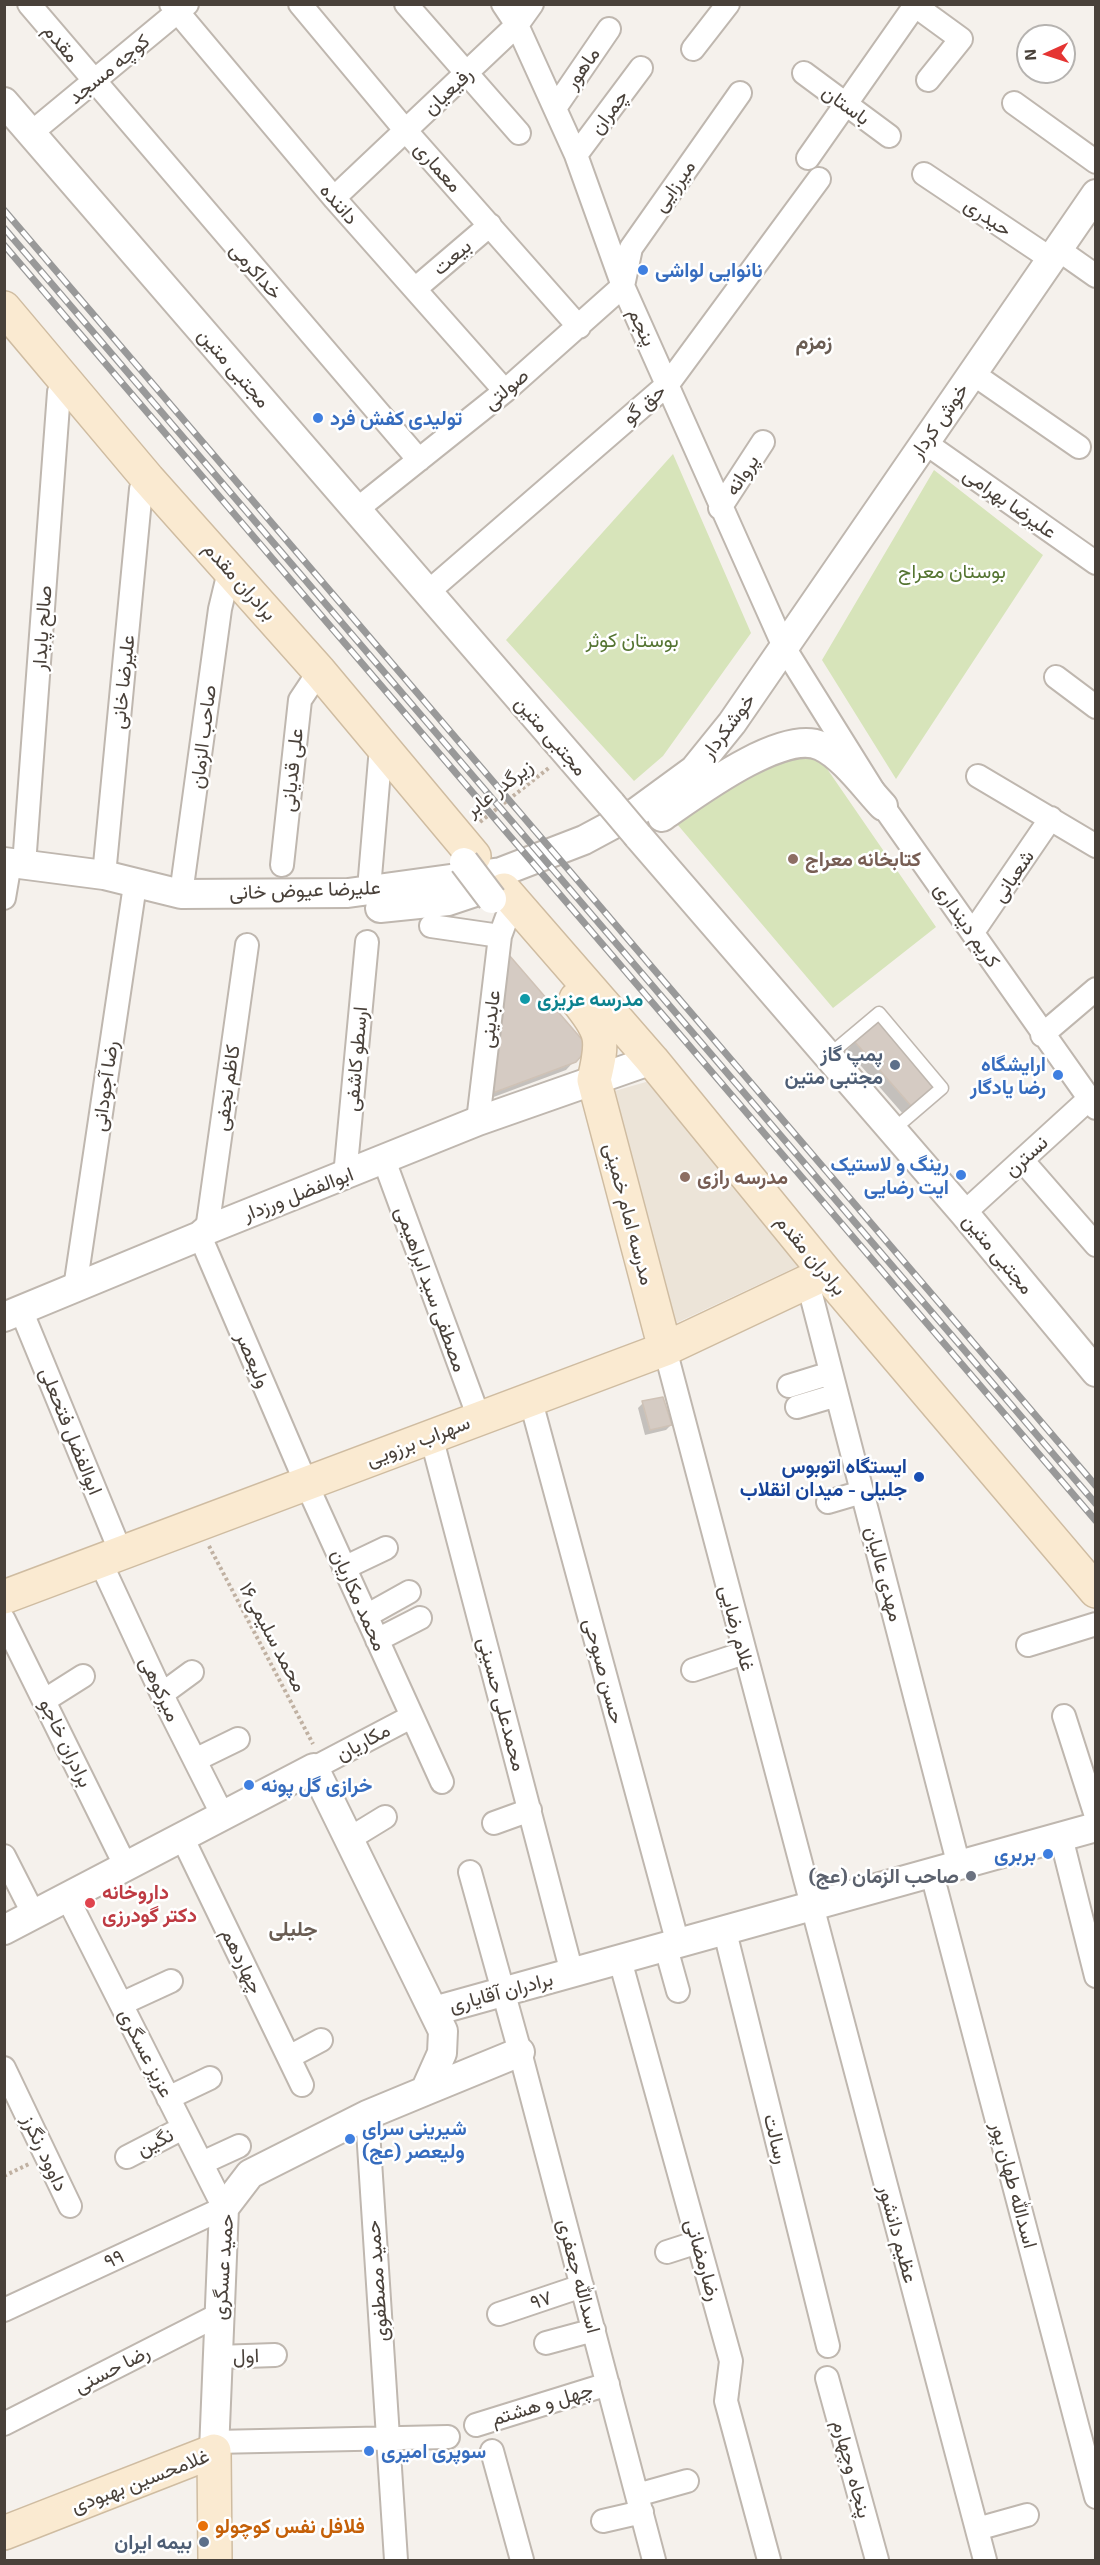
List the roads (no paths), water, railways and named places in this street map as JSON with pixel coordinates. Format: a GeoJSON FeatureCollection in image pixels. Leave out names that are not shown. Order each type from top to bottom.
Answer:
{"type":"FeatureCollection","features":[{"type":"Feature","properties":{"kind":"main road","name":"برادران مقدم"},"geometry":{"type":"LineString","coordinates":[[4,308],[63,387]]}},
{"type":"Feature","properties":{"kind":"main road","name":"برادران مقدم"},"geometry":{"type":"LineString","coordinates":[[4,323],[317,676],[466,852]]}},
{"type":"Feature","properties":{"kind":"main road","name":"برادران مقدم"},"geometry":{"type":"LineString","coordinates":[[504,909],[652,1060],[822,1275],[1095,1591]]}},
{"type":"Feature","properties":{"kind":"main road"},"geometry":{"type":"LineString","coordinates":[[504,909],[597,1025],[601,1051],[594,1080]]}},
{"type":"Feature","properties":{"kind":"main road","name":"مدرسه امام خمینی"},"geometry":{"type":"LineString","coordinates":[[594,1080],[665,1348]]}},
{"type":"Feature","properties":{"kind":"main road","name":"برادران مقدم"},"geometry":{"type":"LineString","coordinates":[[822,1275],[1095,1570]]}},
{"type":"Feature","properties":{"kind":"main road","name":"سهراب برزویی"},"geometry":{"type":"LineString","coordinates":[[4,1597],[665,1348],[822,1275]]}},
{"type":"Feature","properties":{"kind":"main road","name":"غلامحسین بهبودی"},"geometry":{"type":"LineString","coordinates":[[4,2533],[214,2446]]}},
{"type":"Feature","properties":{"kind":"main road","name":"حمید عسگری"},"geometry":{"type":"LineString","coordinates":[[210,2559],[214,2446]]}},
{"type":"Feature","properties":{"kind":"street","name":"مقدم"},"geometry":{"type":"LineString","coordinates":[[29,4],[93,82]]}},
{"type":"Feature","properties":{"kind":"street","name":"معماری"},"geometry":{"type":"LineString","coordinates":[[300,4],[406,131],[579,327]]}},
{"type":"Feature","properties":{"kind":"street"},"geometry":{"type":"LineString","coordinates":[[406,4],[519,133]]}},
{"type":"Feature","properties":{"kind":"street","name":"پنجم"},"geometry":{"type":"LineString","coordinates":[[503,4],[517,25],[576,155],[623,286],[668,384],[720,508],[785,649]]}},
{"type":"Feature","properties":{"kind":"street","name":"رفیعیان"},"geometry":{"type":"LineString","coordinates":[[334,198],[467,74],[517,25],[532,4]]}},
{"type":"Feature","properties":{"kind":"street"},"geometry":{"type":"LineString","coordinates":[[693,49],[712,28],[728,4]]}},
{"type":"Feature","properties":{"kind":"street"},"geometry":{"type":"LineString","coordinates":[[808,158],[915,5],[961,39],[928,80]]}},
{"type":"Feature","properties":{"kind":"street","name":"کوچه مسجد"},"geometry":{"type":"LineString","coordinates":[[31,133],[179,7]]}},
{"type":"Feature","properties":{"kind":"street","name":"داننده"},"geometry":{"type":"LineString","coordinates":[[179,7],[334,198],[505,391]]}},
{"type":"Feature","properties":{"kind":"street","name":"ماهور"},"geometry":{"type":"LineString","coordinates":[[555,108],[609,29]]}},
{"type":"Feature","properties":{"kind":"street","name":"چمران"},"geometry":{"type":"LineString","coordinates":[[576,155],[641,68]]}},
{"type":"Feature","properties":{"kind":"street","name":"باستان"},"geometry":{"type":"LineString","coordinates":[[804,73],[889,136]]}},
{"type":"Feature","properties":{"kind":"street","name":"خداکرمی"},"geometry":{"type":"LineString","coordinates":[[93,82],[418,460]]}},
{"type":"Feature","properties":{"kind":"street","name":"میرزایی"},"geometry":{"type":"LineString","coordinates":[[623,286],[631,248],[740,93]]}},
{"type":"Feature","properties":{"kind":"street","name":"مجتبی متین"},"geometry":{"type":"LineString","coordinates":[[4,102],[829,1055],[964,1213],[1095,1372]]}},
{"type":"Feature","properties":{"kind":"street"},"geometry":{"type":"LineString","coordinates":[[1014,103],[1095,162]]}},
{"type":"Feature","properties":{"kind":"street","name":"حیدری"},"geometry":{"type":"LineString","coordinates":[[924,174],[1055,255],[1095,276]]}},
{"type":"Feature","properties":{"kind":"street","name":"حق گو"},"geometry":{"type":"LineString","coordinates":[[428,592],[668,384],[819,179]]}},
{"type":"Feature","properties":{"kind":"street","name":"خوش کردار"},"geometry":{"type":"LineString","coordinates":[[785,649],[1095,194]]}},
{"type":"Feature","properties":{"kind":"street","name":"بیعت"},"geometry":{"type":"LineString","coordinates":[[415,289],[489,225]]}},
{"type":"Feature","properties":{"kind":"street","name":"صولتی"},"geometry":{"type":"LineString","coordinates":[[356,510],[505,391],[623,286]]}},
{"type":"Feature","properties":{"kind":"street"},"geometry":{"type":"LineString","coordinates":[[972,373],[1079,447]]}},
{"type":"Feature","properties":{"kind":"street","name":"صالح پایدار"},"geometry":{"type":"LineString","coordinates":[[4,898],[13,864],[63,387]]}},
{"type":"Feature","properties":{"kind":"street","name":"پروانه"},"geometry":{"type":"LineString","coordinates":[[720,508],[763,442]]}},
{"type":"Feature","properties":{"kind":"street","name":"علیرضا بهرامی"},"geometry":{"type":"LineString","coordinates":[[924,442],[1093,556]]}},
{"type":"Feature","properties":{"kind":"street","name":"علیرضا خانی"},"geometry":{"type":"LineString","coordinates":[[104,875],[145,484]]}},
{"type":"Feature","properties":{"kind":"street","name":"صاحب الزمان"},"geometry":{"type":"LineString","coordinates":[[181,894],[220,609],[230,577]]}},
{"type":"Feature","properties":{"kind":"street","name":"خوشکردار"},"geometry":{"type":"LineString","coordinates":[[666,803],[699,764],[785,649]]}},
{"type":"Feature","properties":{"kind":"street","name":"کریم دینداری"},"geometry":{"type":"LineString","coordinates":[[785,649],[884,806],[1092,1104]]}},
{"type":"Feature","properties":{"kind":"street","name":"علی قدیانی"},"geometry":{"type":"LineString","coordinates":[[282,864],[300,700],[317,676]]}},
{"type":"Feature","properties":{"kind":"street"},"geometry":{"type":"LineString","coordinates":[[1056,677],[1095,707]]}},
{"type":"Feature","properties":{"kind":"street"},"geometry":{"type":"LineString","coordinates":[[666,803],[780,747],[819,744],[831,752],[884,806]]}},
{"type":"Feature","properties":{"kind":"street"},"geometry":{"type":"LineString","coordinates":[[370,877],[383,756]]}},
{"type":"Feature","properties":{"kind":"street"},"geometry":{"type":"LineString","coordinates":[[978,776],[1095,846]]}},
{"type":"Feature","properties":{"kind":"street","name":"علیرضا عیوض خانی"},"geometry":{"type":"LineString","coordinates":[[13,864],[104,875],[135,885],[181,894],[348,893],[501,872],[584,840],[666,803]]}},
{"type":"Feature","properties":{"kind":"street","name":"شعبانی"},"geometry":{"type":"LineString","coordinates":[[973,932],[1051,818]]}},
{"type":"Feature","properties":{"kind":"street"},"geometry":{"type":"LineString","coordinates":[[431,926],[504,909],[466,852]]}},
{"type":"Feature","properties":{"kind":"street","name":"رضا آجودانی"},"geometry":{"type":"LineString","coordinates":[[75,1288],[135,885]]}},
{"type":"Feature","properties":{"kind":"street","name":"عابدینی"},"geometry":{"type":"LineString","coordinates":[[478,1121],[504,909]]}},
{"type":"Feature","properties":{"kind":"street","name":"ارسطو کاشفی"},"geometry":{"type":"LineString","coordinates":[[345,1176],[367,942]]}},
{"type":"Feature","properties":{"kind":"street","name":"کاظم نجفی"},"geometry":{"type":"LineString","coordinates":[[203,1233],[248,945]]}},
{"type":"Feature","properties":{"kind":"street"},"geometry":{"type":"LineString","coordinates":[[1042,1035],[1095,989]]}},
{"type":"Feature","properties":{"kind":"street","name":"ابوالفضل ورزدار"},"geometry":{"type":"LineString","coordinates":[[13,1313],[478,1121],[652,1060]]}},
{"type":"Feature","properties":{"kind":"street","name":"نسترن"},"geometry":{"type":"LineString","coordinates":[[964,1213],[1022,1161],[1092,1104]]}},
{"type":"Feature","properties":{"kind":"street","name":"مصطفی سید ابراهیمی"},"geometry":{"type":"LineString","coordinates":[[384,1160],[479,1418]]}},
{"type":"Feature","properties":{"kind":"street"},"geometry":{"type":"LineString","coordinates":[[1022,1161],[1095,1245]]}},
{"type":"Feature","properties":{"kind":"street","name":"ولیعصر"},"geometry":{"type":"LineString","coordinates":[[203,1233],[306,1483]]}},
{"type":"Feature","properties":{"kind":"street","name":"مهدی عالیان"},"geometry":{"type":"LineString","coordinates":[[822,1275],[831,1372],[959,1866]]}},
{"type":"Feature","properties":{"kind":"street","name":"ابوالفضل فتحعلی"},"geometry":{"type":"LineString","coordinates":[[13,1313],[110,1557]]}},
{"type":"Feature","properties":{"kind":"street","name":"غلام رضایی"},"geometry":{"type":"LineString","coordinates":[[665,1348],[811,1908]]}},
{"type":"Feature","properties":{"kind":"street"},"geometry":{"type":"LineString","coordinates":[[831,1372],[793,1396],[837,1395]]}},
{"type":"Feature","properties":{"kind":"street","name":"حسن صبوحی"},"geometry":{"type":"LineString","coordinates":[[530,1398],[672,1946],[678,1991]]}},
{"type":"Feature","properties":{"kind":"street","name":"محمدعلی حسینی"},"geometry":{"type":"LineString","coordinates":[[431,1436],[572,1973]]}},
{"type":"Feature","properties":{"kind":"street","name":"محمد مکاریان"},"geometry":{"type":"LineString","coordinates":[[306,1483],[442,1782]]}},
{"type":"Feature","properties":{"kind":"street"},"geometry":{"type":"LineString","coordinates":[[828,1502],[862,1492]]}},
{"type":"Feature","properties":{"kind":"street"},"geometry":{"type":"LineString","coordinates":[[344,1568],[386,1548]]}},
{"type":"Feature","properties":{"kind":"street","name":"میرکوهی"},"geometry":{"type":"LineString","coordinates":[[110,1557],[162,1694],[224,1816]]}},
{"type":"Feature","properties":{"kind":"street"},"geometry":{"type":"LineString","coordinates":[[366,1616],[409,1592]]}},
{"type":"Feature","properties":{"kind":"street"},"geometry":{"type":"LineString","coordinates":[[377,1640],[420,1618]]}},
{"type":"Feature","properties":{"kind":"street","name":"برادران خاجو"},"geometry":{"type":"LineString","coordinates":[[4,1620],[126,1867]]}},
{"type":"Feature","properties":{"kind":"street"},"geometry":{"type":"LineString","coordinates":[[1028,1645],[1095,1624]]}},
{"type":"Feature","properties":{"kind":"street"},"geometry":{"type":"LineString","coordinates":[[693,1670],[744,1653]]}},
{"type":"Feature","properties":{"kind":"street"},"geometry":{"type":"LineString","coordinates":[[162,1694],[192,1672]]}},
{"type":"Feature","properties":{"kind":"street"},"geometry":{"type":"LineString","coordinates":[[45,1700],[83,1676]]}},
{"type":"Feature","properties":{"kind":"street"},"geometry":{"type":"LineString","coordinates":[[1064,1716],[1095,1816]]}},
{"type":"Feature","properties":{"kind":"street","name":"مکاریان"},"geometry":{"type":"LineString","coordinates":[[318,1766],[411,1717]]}},
{"type":"Feature","properties":{"kind":"street"},"geometry":{"type":"LineString","coordinates":[[195,1761],[238,1739]]}},
{"type":"Feature","properties":{"kind":"street"},"geometry":{"type":"LineString","coordinates":[[4,1930],[318,1766]]}},
{"type":"Feature","properties":{"kind":"street","name":"برادران آقایاری"},"geometry":{"type":"LineString","coordinates":[[318,1766],[349,1839],[434,2011],[725,1932],[1095,1827]]}},
{"type":"Feature","properties":{"kind":"street"},"geometry":{"type":"LineString","coordinates":[[494,1823],[530,1810]]}},
{"type":"Feature","properties":{"kind":"street"},"geometry":{"type":"LineString","coordinates":[[349,1839],[385,1817]]}},
{"type":"Feature","properties":{"kind":"street","name":"چهاردهم"},"geometry":{"type":"LineString","coordinates":[[182,1837],[302,2085]]}},
{"type":"Feature","properties":{"kind":"street"},"geometry":{"type":"LineString","coordinates":[[1061,1837],[1095,1976]]}},
{"type":"Feature","properties":{"kind":"street"},"geometry":{"type":"LineString","coordinates":[[4,1856],[34,1915]]}},
{"type":"Feature","properties":{"kind":"street","name":"اسدالله جعفری"},"geometry":{"type":"LineString","coordinates":[[470,1872],[504,1992],[654,2560]]}},
{"type":"Feature","properties":{"kind":"street","name":"اسدالله طهان پور"},"geometry":{"type":"LineString","coordinates":[[932,1874],[1095,2497]]}},
{"type":"Feature","properties":{"kind":"street","name":"عزیز عسگری"},"geometry":{"type":"LineString","coordinates":[[67,1897],[224,2208]]}},
{"type":"Feature","properties":{"kind":"street","name":"عظیم دانشور"},"geometry":{"type":"LineString","coordinates":[[811,1908],[985,2560]]}},
{"type":"Feature","properties":{"kind":"street","name":"رسالت"},"geometry":{"type":"LineString","coordinates":[[725,1932],[828,2346]]}},
{"type":"Feature","properties":{"kind":"street","name":"رضارمضانی"},"geometry":{"type":"LineString","coordinates":[[620,1960],[731,2361],[726,2401],[769,2560]]}},
{"type":"Feature","properties":{"kind":"street"},"geometry":{"type":"LineString","coordinates":[[121,2004],[171,1981]]}},
{"type":"Feature","properties":{"kind":"street"},"geometry":{"type":"LineString","coordinates":[[425,2091],[442,2053],[443,2031],[434,2011]]}},
{"type":"Feature","properties":{"kind":"street"},"geometry":{"type":"LineString","coordinates":[[289,2057],[321,2040]]}},
{"type":"Feature","properties":{"kind":"street","name":"حمید عسگری"},"geometry":{"type":"LineString","coordinates":[[214,2446],[224,2208],[250,2174],[367,2115],[520,2052]]}},
{"type":"Feature","properties":{"kind":"street","name":"داوود رنگرز"},"geometry":{"type":"LineString","coordinates":[[4,2068],[70,2206]]}},
{"type":"Feature","properties":{"kind":"street"},"geometry":{"type":"LineString","coordinates":[[168,2098],[210,2078]]}},
{"type":"Feature","properties":{"kind":"street","name":"حمید مصطفوی"},"geometry":{"type":"LineString","coordinates":[[367,2115],[396,2560]]}},
{"type":"Feature","properties":{"kind":"street","name":"نگین"},"geometry":{"type":"LineString","coordinates":[[128,2157],[183,2128]]}},
{"type":"Feature","properties":{"kind":"street"},"geometry":{"type":"LineString","coordinates":[[202,2163],[239,2146]]}},
{"type":"Feature","properties":{"kind":"street","name":"۹۹"},"geometry":{"type":"LineString","coordinates":[[4,2310],[224,2208]]}},
{"type":"Feature","properties":{"kind":"street"},"geometry":{"type":"LineString","coordinates":[[668,2252],[698,2242]]}},
{"type":"Feature","properties":{"kind":"street","name":"۹۷"},"geometry":{"type":"LineString","coordinates":[[499,2314],[582,2286]]}},
{"type":"Feature","properties":{"kind":"street","name":"رضا حسنی"},"geometry":{"type":"LineString","coordinates":[[4,2424],[220,2314]]}},
{"type":"Feature","properties":{"kind":"street"},"geometry":{"type":"LineString","coordinates":[[546,2343],[594,2330]]}},
{"type":"Feature","properties":{"kind":"street","name":"اول"},"geometry":{"type":"LineString","coordinates":[[217,2357],[275,2355]]}},
{"type":"Feature","properties":{"kind":"street","name":"پنجاه وچهارم"},"geometry":{"type":"LineString","coordinates":[[827,2378],[877,2560]]}},
{"type":"Feature","properties":{"kind":"street","name":"چهل و هشتم"},"geometry":{"type":"LineString","coordinates":[[476,2425],[608,2384]]}},
{"type":"Feature","properties":{"kind":"street","name":"غلامحسین بهبودی"},"geometry":{"type":"LineString","coordinates":[[214,2446],[388,2444],[448,2437]]}},
{"type":"Feature","properties":{"kind":"street"},"geometry":{"type":"LineString","coordinates":[[492,2451],[522,2560]]}},
{"type":"Feature","properties":{"kind":"street"},"geometry":{"type":"LineString","coordinates":[[603,2521],[687,2481]]}},
{"type":"Feature","properties":{"kind":"street"},"geometry":{"type":"LineString","coordinates":[[976,2529],[1026,2515]]}},
{"type":"Feature","properties":{"kind":"lane"},"geometry":{"type":"LineString","coordinates":[[829,1055],[879,1013],[942,1089],[892,1130]]}},
{"type":"Feature","properties":{"kind":"railway"},"geometry":{"type":"LineString","coordinates":[[4,210],[1096,1486]]}},
{"type":"Feature","properties":{"kind":"railway"},"geometry":{"type":"LineString","coordinates":[[4,228],[1096,1504]]}},
{"type":"Feature","properties":{"kind":"railway"},"geometry":{"type":"LineString","coordinates":[[4,245],[1096,1521]]}},
{"type":"Feature","properties":{"kind":"place","name":"نانوایی لواشی"},"geometry":{"type":"Point","coordinates":[643,270]}},
{"type":"Feature","properties":{"kind":"place","name":"تولیدی کفش فرد"},"geometry":{"type":"Point","coordinates":[318,418]}},
{"type":"Feature","properties":{"kind":"place","name":"کتابخانه معراج"},"geometry":{"type":"Point","coordinates":[793,859]}},
{"type":"Feature","properties":{"kind":"place","name":"مدرسه عزیزی"},"geometry":{"type":"Point","coordinates":[525,999]}},
{"type":"Feature","properties":{"kind":"place","name":"پمپ گاز مجتبی متین"},"geometry":{"type":"Point","coordinates":[895,1065]}},
{"type":"Feature","properties":{"kind":"place","name":"ارایشگاه رضا یادگار"},"geometry":{"type":"Point","coordinates":[1058,1075]}},
{"type":"Feature","properties":{"kind":"place","name":"رینگ و لاستیک ایت رضایی"},"geometry":{"type":"Point","coordinates":[961,1175]}},
{"type":"Feature","properties":{"kind":"place","name":"مدرسه رازی"},"geometry":{"type":"Point","coordinates":[685,1177]}},
{"type":"Feature","properties":{"kind":"place","name":"ایستگاه اتوبوس جلیلی - میدان انقلاب"},"geometry":{"type":"Point","coordinates":[919,1477]}},
{"type":"Feature","properties":{"kind":"place","name":"خرازی گل پونه"},"geometry":{"type":"Point","coordinates":[249,1785]}},
{"type":"Feature","properties":{"kind":"place","name":"بربری"},"geometry":{"type":"Point","coordinates":[1048,1854]}},
{"type":"Feature","properties":{"kind":"place","name":"صاحب الزمان (عج)"},"geometry":{"type":"Point","coordinates":[971,1876]}},
{"type":"Feature","properties":{"kind":"place","name":"داروخانه دکتر گودرزی"},"geometry":{"type":"Point","coordinates":[90,1903]}},
{"type":"Feature","properties":{"kind":"place","name":"شیرینی سرای ولیعصر (عج)"},"geometry":{"type":"Point","coordinates":[350,2139]}},
{"type":"Feature","properties":{"kind":"place","name":"سوپری امیری"},"geometry":{"type":"Point","coordinates":[369,2451]}},
{"type":"Feature","properties":{"kind":"place","name":"فلافل نفس کوچولو"},"geometry":{"type":"Point","coordinates":[203,2526]}},
{"type":"Feature","properties":{"kind":"place","name":"بیمه ایران"},"geometry":{"type":"Point","coordinates":[204,2542]}},
{"type":"Feature","properties":{"kind":"district","name":"زمزم"},"geometry":{"type":"Point","coordinates":[814,342]}},
{"type":"Feature","properties":{"kind":"district","name":"جلیلی"},"geometry":{"type":"Point","coordinates":[293,1929]}},
{"type":"Feature","properties":{"kind":"park label","name":"بوستان معراج"},"geometry":{"type":"Point","coordinates":[952,571]}},
{"type":"Feature","properties":{"kind":"park label","name":"بوستان کوثر"},"geometry":{"type":"Point","coordinates":[632,640]}}]}
